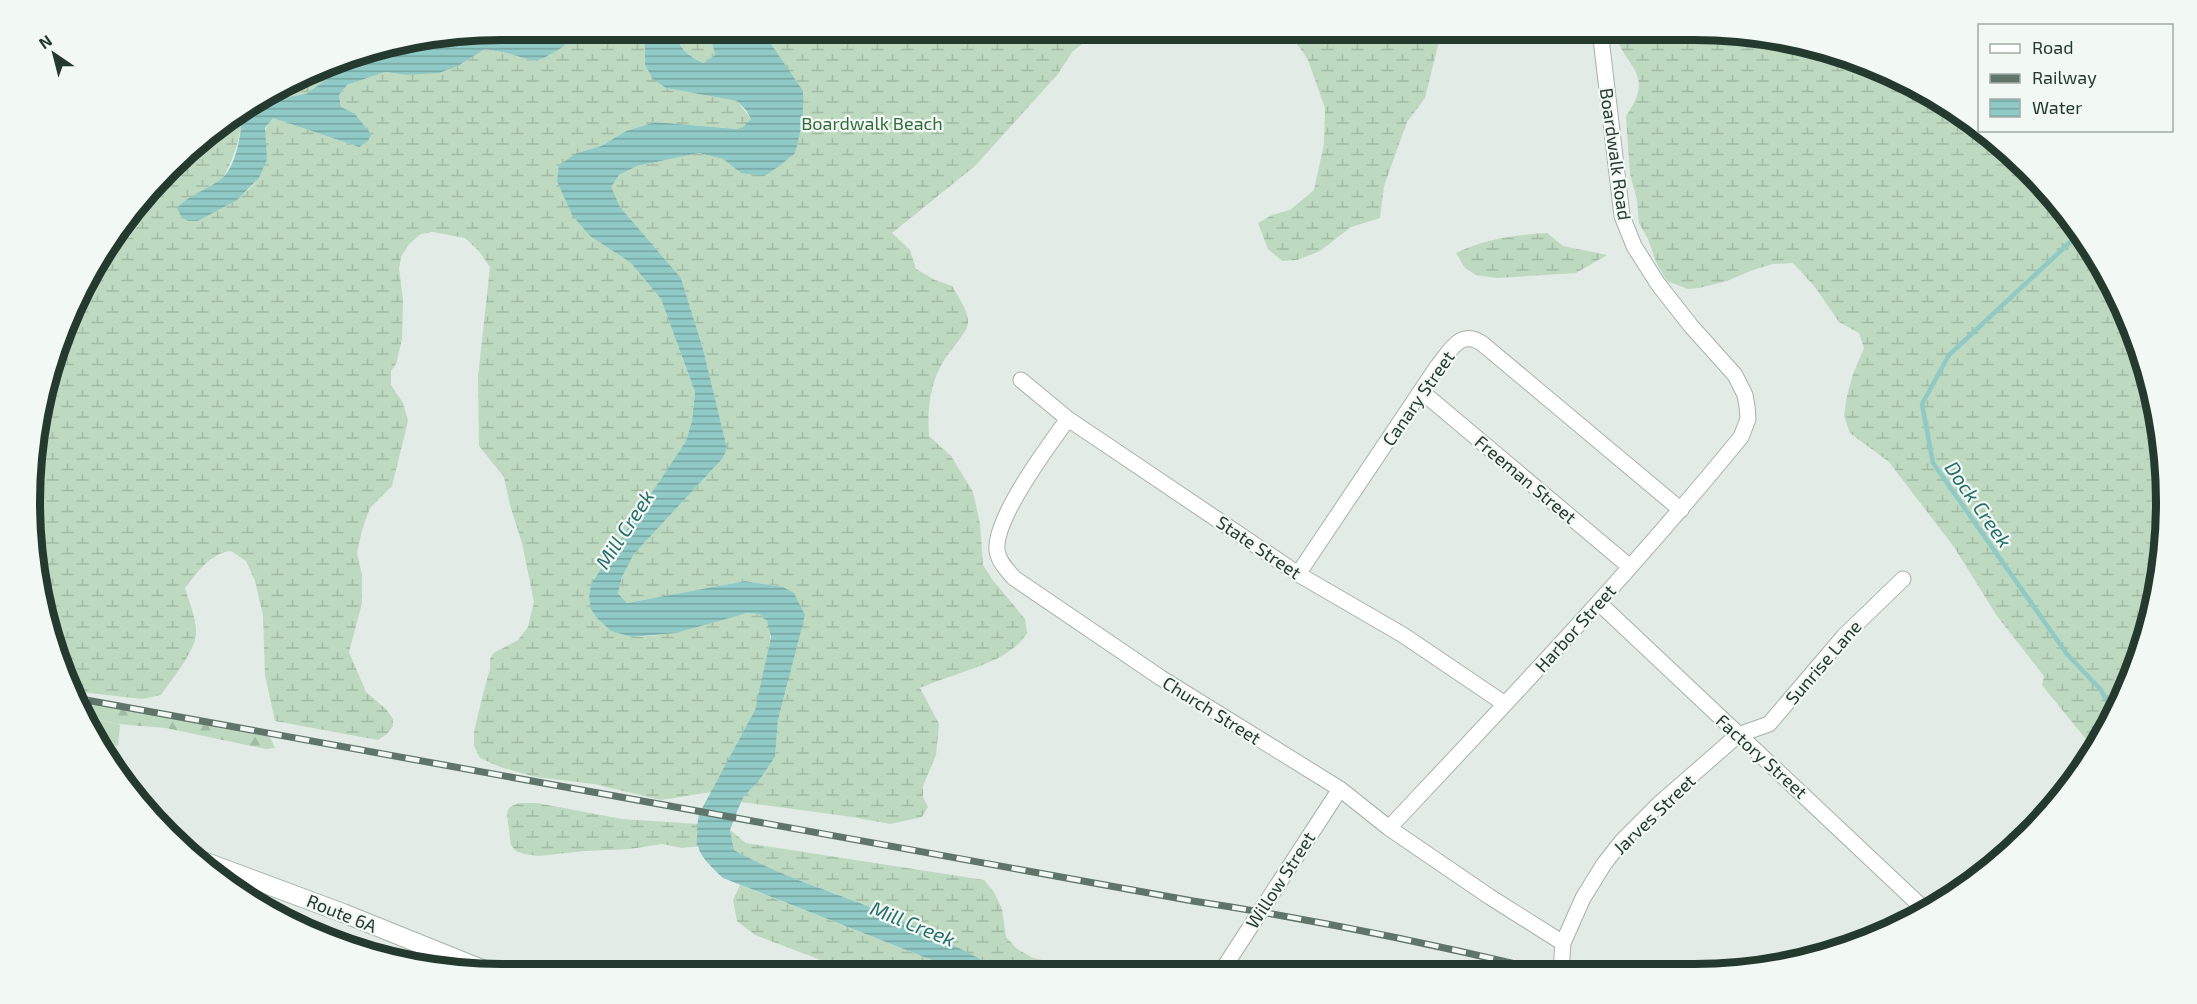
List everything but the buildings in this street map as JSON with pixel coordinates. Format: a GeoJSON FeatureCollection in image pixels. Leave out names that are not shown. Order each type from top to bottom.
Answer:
{"type":"FeatureCollection","features":[{"type":"Feature","properties":{"kind":"main road","name":"Route 6A"},"geometry":{"type":"LineString","coordinates":[[220,867],[466,962]]}},
{"type":"Feature","properties":{"kind":"street","name":"Boardwalk Road"},"geometry":{"type":"LineString","coordinates":[[1601,40],[1622,216],[1634,246],[1658,284],[1691,326],[1735,375],[1745,395],[1748,419]]}},
{"type":"Feature","properties":{"kind":"street","name":"Canary Street"},"geometry":{"type":"LineString","coordinates":[[1298,574],[1421,391],[1457,342],[1466,338],[1475,339],[1681,510]]}},
{"type":"Feature","properties":{"kind":"street","name":"State Street"},"geometry":{"type":"LineString","coordinates":[[1021,380],[1068,419],[1298,574],[1403,635],[1505,704]]}},
{"type":"Feature","properties":{"kind":"street","name":"Freeman Street"},"geometry":{"type":"LineString","coordinates":[[1421,391],[1630,567]]}},
{"type":"Feature","properties":{"kind":"street","name":"Church Street"},"geometry":{"type":"LineString","coordinates":[[1068,419],[1006,515],[999,534],[997,550],[1002,564],[1014,578],[1161,678],[1340,789],[1389,828],[1490,897],[1563,943]]}},
{"type":"Feature","properties":{"kind":"street","name":"Harbor Street"},"geometry":{"type":"LineString","coordinates":[[1389,828],[1599,603],[1681,510],[1742,437],[1748,419]]}},
{"type":"Feature","properties":{"kind":"street","name":"Sunrise Lane"},"geometry":{"type":"LineString","coordinates":[[1738,735],[1769,724],[1844,636],[1903,579]]}},
{"type":"Feature","properties":{"kind":"street","name":"Factory Street"},"geometry":{"type":"LineString","coordinates":[[1599,603],[1920,905]]}},
{"type":"Feature","properties":{"kind":"street","name":"Jarves Street"},"geometry":{"type":"LineString","coordinates":[[1561,964],[1563,943],[1582,898],[1622,841],[1659,804],[1738,735]]}},
{"type":"Feature","properties":{"kind":"street","name":"Willow Street"},"geometry":{"type":"LineString","coordinates":[[1226,964],[1340,789]]}},
{"type":"Feature","properties":{"kind":"green space"},"geometry":{"type":"Polygon","coordinates":[[[570,40],[645,40],[645,65],[666,88],[737,101],[751,119],[743,128],[737,129],[655,122],[626,131],[601,146],[577,153],[630,262],[661,299],[695,392],[692,421],[686,441],[591,584],[590,596],[594,611],[604,624],[621,634],[642,637],[666,634],[750,613],[762,616],[769,627],[768,650],[754,712],[711,792],[661,800],[594,784],[536,777],[500,767],[480,758],[474,746],[474,732],[490,669],[490,659],[494,653],[518,640],[528,627],[534,602],[522,543],[504,477],[479,446],[478,377],[490,267],[478,250],[465,238],[433,232],[421,234],[409,244],[401,257],[399,269],[403,300],[402,339],[396,364],[391,371],[391,385],[403,403],[408,421],[392,486],[370,508],[357,553],[362,575],[362,603],[349,652],[366,692],[386,709],[393,719],[393,726],[387,734],[378,740],[275,721],[265,675],[263,615],[255,581],[246,561],[231,551],[210,560],[185,588],[195,623],[195,641],[161,695],[142,699],[82,692],[56,621],[44,562],[40,502],[44,442],[56,383],[76,325],[102,271],[136,221],[155,198],[198,155],[241,121],[238,141],[228,168],[198,221],[232,202],[255,183],[261,168],[264,133],[273,118],[359,147],[354,113],[341,107],[339,95],[347,85],[385,72],[407,75],[458,66],[485,49],[533,61],[544,58],[570,40]]]}},
{"type":"Feature","properties":{"kind":"green space"},"geometry":{"type":"Polygon","coordinates":[[[678,40],[711,40],[715,55],[705,63],[685,51],[678,40]]]}},
{"type":"Feature","properties":{"kind":"green space","name":"Boardwalk Beach"},"geometry":{"type":"Polygon","coordinates":[[[770,40],[1087,40],[1072,52],[1058,74],[975,166],[892,233],[910,250],[916,269],[935,280],[952,286],[967,314],[967,328],[945,359],[933,386],[929,406],[929,436],[951,456],[973,492],[980,524],[983,565],[1025,619],[1027,633],[1019,644],[1007,653],[920,688],[939,724],[936,755],[923,786],[923,797],[928,807],[922,817],[890,824],[741,802],[775,757],[778,720],[788,682],[783,587],[745,581],[627,603],[618,592],[622,577],[634,554],[723,458],[727,448],[703,349],[681,278],[620,207],[610,187],[619,175],[637,166],[699,153],[723,159],[741,173],[771,44],[770,40]]]}},
{"type":"Feature","properties":{"kind":"green space"},"geometry":{"type":"Polygon","coordinates":[[[1295,40],[1439,40],[1425,98],[1407,122],[1384,186],[1380,218],[1351,227],[1320,251],[1297,260],[1282,261],[1268,249],[1258,223],[1272,215],[1290,210],[1314,190],[1324,144],[1325,108],[1308,60],[1295,40]]]}},
{"type":"Feature","properties":{"kind":"green space"},"geometry":{"type":"Polygon","coordinates":[[[1618,40],[1695,40],[1755,44],[1814,56],[1872,76],[1926,102],[1976,136],[1999,155],[2042,198],[2079,246],[2109,298],[2132,354],[2148,412],[2156,472],[2156,532],[2153,562],[2141,621],[2121,679],[2089,743],[2042,685],[2044,676],[1997,616],[1954,547],[1889,462],[1850,433],[1844,416],[1853,374],[1864,348],[1859,333],[1839,322],[1815,287],[1793,263],[1773,264],[1727,281],[1699,288],[1688,289],[1667,281],[1639,223],[1637,200],[1630,174],[1626,116],[1639,89],[1638,79],[1618,40]]]}},
{"type":"Feature","properties":{"kind":"green space"},"geometry":{"type":"Polygon","coordinates":[[[354,65],[337,72],[306,94],[288,97],[285,95],[325,76],[354,65]]]}},
{"type":"Feature","properties":{"kind":"green space"},"geometry":{"type":"Polygon","coordinates":[[[1547,233],[1563,246],[1607,255],[1576,273],[1498,278],[1476,275],[1465,268],[1456,253],[1500,238],[1547,233]]]}},
{"type":"Feature","properties":{"kind":"green space"},"geometry":{"type":"Polygon","coordinates":[[[87,703],[270,737],[275,748],[266,749],[166,728],[118,724],[95,719],[87,703]]]}},
{"type":"Feature","properties":{"kind":"green space"},"geometry":{"type":"Polygon","coordinates":[[[95,719],[120,725],[118,746],[109,744],[95,719]]]}},
{"type":"Feature","properties":{"kind":"green space"},"geometry":{"type":"Polygon","coordinates":[[[520,803],[537,803],[622,819],[698,824],[696,835],[699,846],[682,848],[662,844],[630,849],[538,856],[524,854],[516,851],[511,845],[507,815],[509,808],[520,803]]]}},
{"type":"Feature","properties":{"kind":"green space"},"geometry":{"type":"Polygon","coordinates":[[[730,830],[746,843],[984,880],[994,892],[1002,909],[1006,937],[1017,949],[1033,958],[1073,964],[988,964],[930,933],[863,904],[764,867],[734,850],[730,830]]]}},
{"type":"Feature","properties":{"kind":"green space"},"geometry":{"type":"Polygon","coordinates":[[[740,885],[942,964],[831,964],[755,935],[737,921],[733,900],[740,885]]]}},
{"type":"Feature","properties":{"kind":"water"},"geometry":{"type":"Polygon","coordinates":[[[502,40],[570,40],[544,58],[533,61],[485,49],[458,66],[439,73],[407,75],[385,72],[347,85],[339,95],[341,107],[354,113],[371,134],[368,141],[359,147],[273,118],[265,128],[267,159],[259,178],[237,200],[198,221],[188,221],[181,216],[177,208],[182,203],[220,180],[231,167],[241,121],[285,95],[288,97],[306,94],[337,72],[383,56],[442,44],[502,40]]]}},
{"type":"Feature","properties":{"kind":"water"},"geometry":{"type":"Polygon","coordinates":[[[645,40],[678,40],[685,51],[704,63],[715,55],[711,40],[770,40],[803,91],[803,121],[795,153],[764,176],[741,173],[723,159],[699,153],[637,166],[619,175],[611,187],[620,207],[681,278],[703,349],[727,448],[723,458],[634,554],[622,577],[618,593],[627,603],[745,581],[783,587],[794,593],[805,615],[778,720],[775,757],[758,782],[744,796],[738,809],[730,830],[734,850],[780,873],[912,925],[988,964],[942,964],[723,878],[699,850],[697,835],[699,814],[755,710],[771,637],[767,621],[759,614],[747,613],[676,633],[632,637],[611,631],[591,609],[589,597],[591,584],[686,441],[692,421],[695,392],[661,299],[630,262],[590,236],[572,215],[557,181],[559,165],[577,153],[601,146],[626,131],[655,122],[737,129],[743,127],[751,119],[737,101],[666,88],[653,79],[645,65],[645,40]]]}},
{"type":"Feature","properties":{"kind":"waterway","name":"Dock Creek"},"geometry":{"type":"LineString","coordinates":[[2074,239],[1949,355],[1922,404],[1933,463],[2067,654],[2101,690],[2109,706]]}},
{"type":"Feature","properties":{"kind":"railway"},"geometry":{"type":"LineString","coordinates":[[85,700],[1326,924],[1514,964]]}},
{"type":"Feature","properties":{"kind":"water label","name":"Mill Creek"},"geometry":{"type":"Point","coordinates":[624,529]}},
{"type":"Feature","properties":{"kind":"water label","name":"Mill Creek"},"geometry":{"type":"Point","coordinates":[913,923]}}]}
